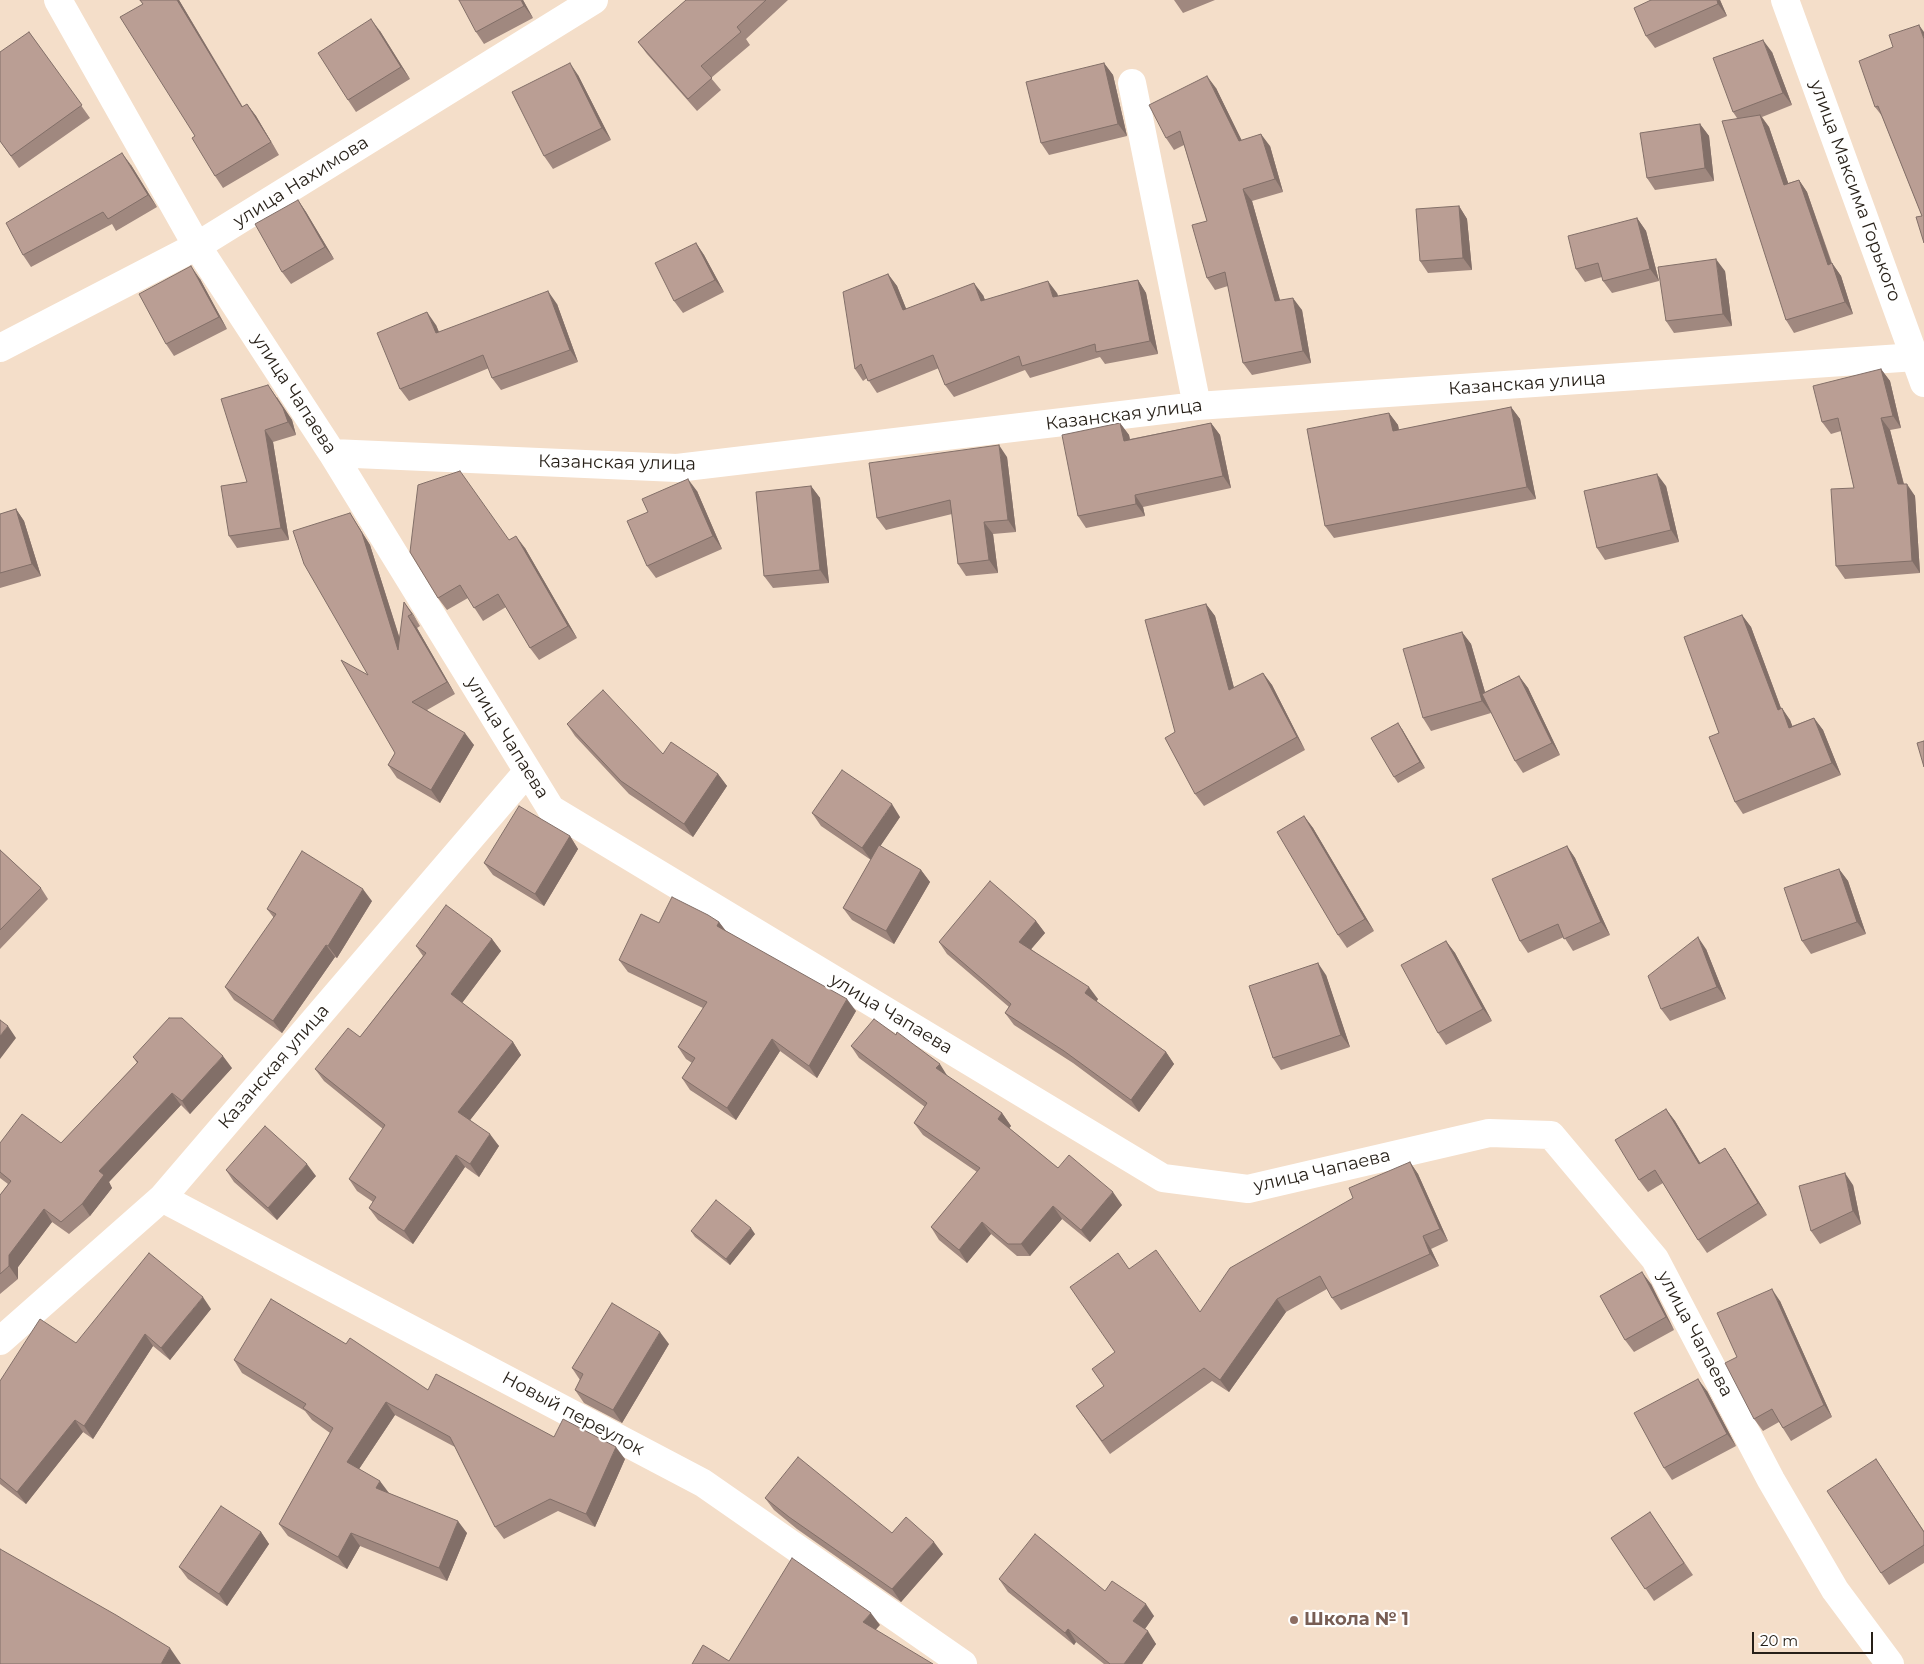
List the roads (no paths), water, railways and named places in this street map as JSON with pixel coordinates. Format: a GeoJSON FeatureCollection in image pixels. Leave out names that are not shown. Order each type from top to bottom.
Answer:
{"type":"FeatureCollection","features":[{"type":"Feature","properties":{"kind":"street","name":"улица Чапаева"},"geometry":{"type":"LineString","coordinates":[[58,0],[198,246],[332,453],[551,809],[1164,1178],[1248,1188],[1489,1133],[1551,1135],[1655,1259],[1770,1480],[1836,1590],[1890,1664]]}},
{"type":"Feature","properties":{"kind":"street","name":"улица Нахимова"},"geometry":{"type":"LineString","coordinates":[[0,348],[198,246],[594,0]]}},
{"type":"Feature","properties":{"kind":"street","name":"улица Максима Горького"},"geometry":{"type":"LineString","coordinates":[[1785,0],[1924,383]]}},
{"type":"Feature","properties":{"kind":"street"},"geometry":{"type":"LineString","coordinates":[[1132,84],[1197,406]]}},
{"type":"Feature","properties":{"kind":"street","name":"Казанская улица"},"geometry":{"type":"LineString","coordinates":[[332,453],[677,468],[1197,406],[1916,358]]}},
{"type":"Feature","properties":{"kind":"street","name":"Казанская улица"},"geometry":{"type":"LineString","coordinates":[[0,1341],[162,1198],[527,772]]}},
{"type":"Feature","properties":{"kind":"street","name":"Новый переулок"},"geometry":{"type":"LineString","coordinates":[[162,1198],[703,1483],[963,1664]]}},
{"type":"Feature","properties":{"kind":"place","name":"Школа № 1"},"geometry":{"type":"Point","coordinates":[1294,1620]}}]}
